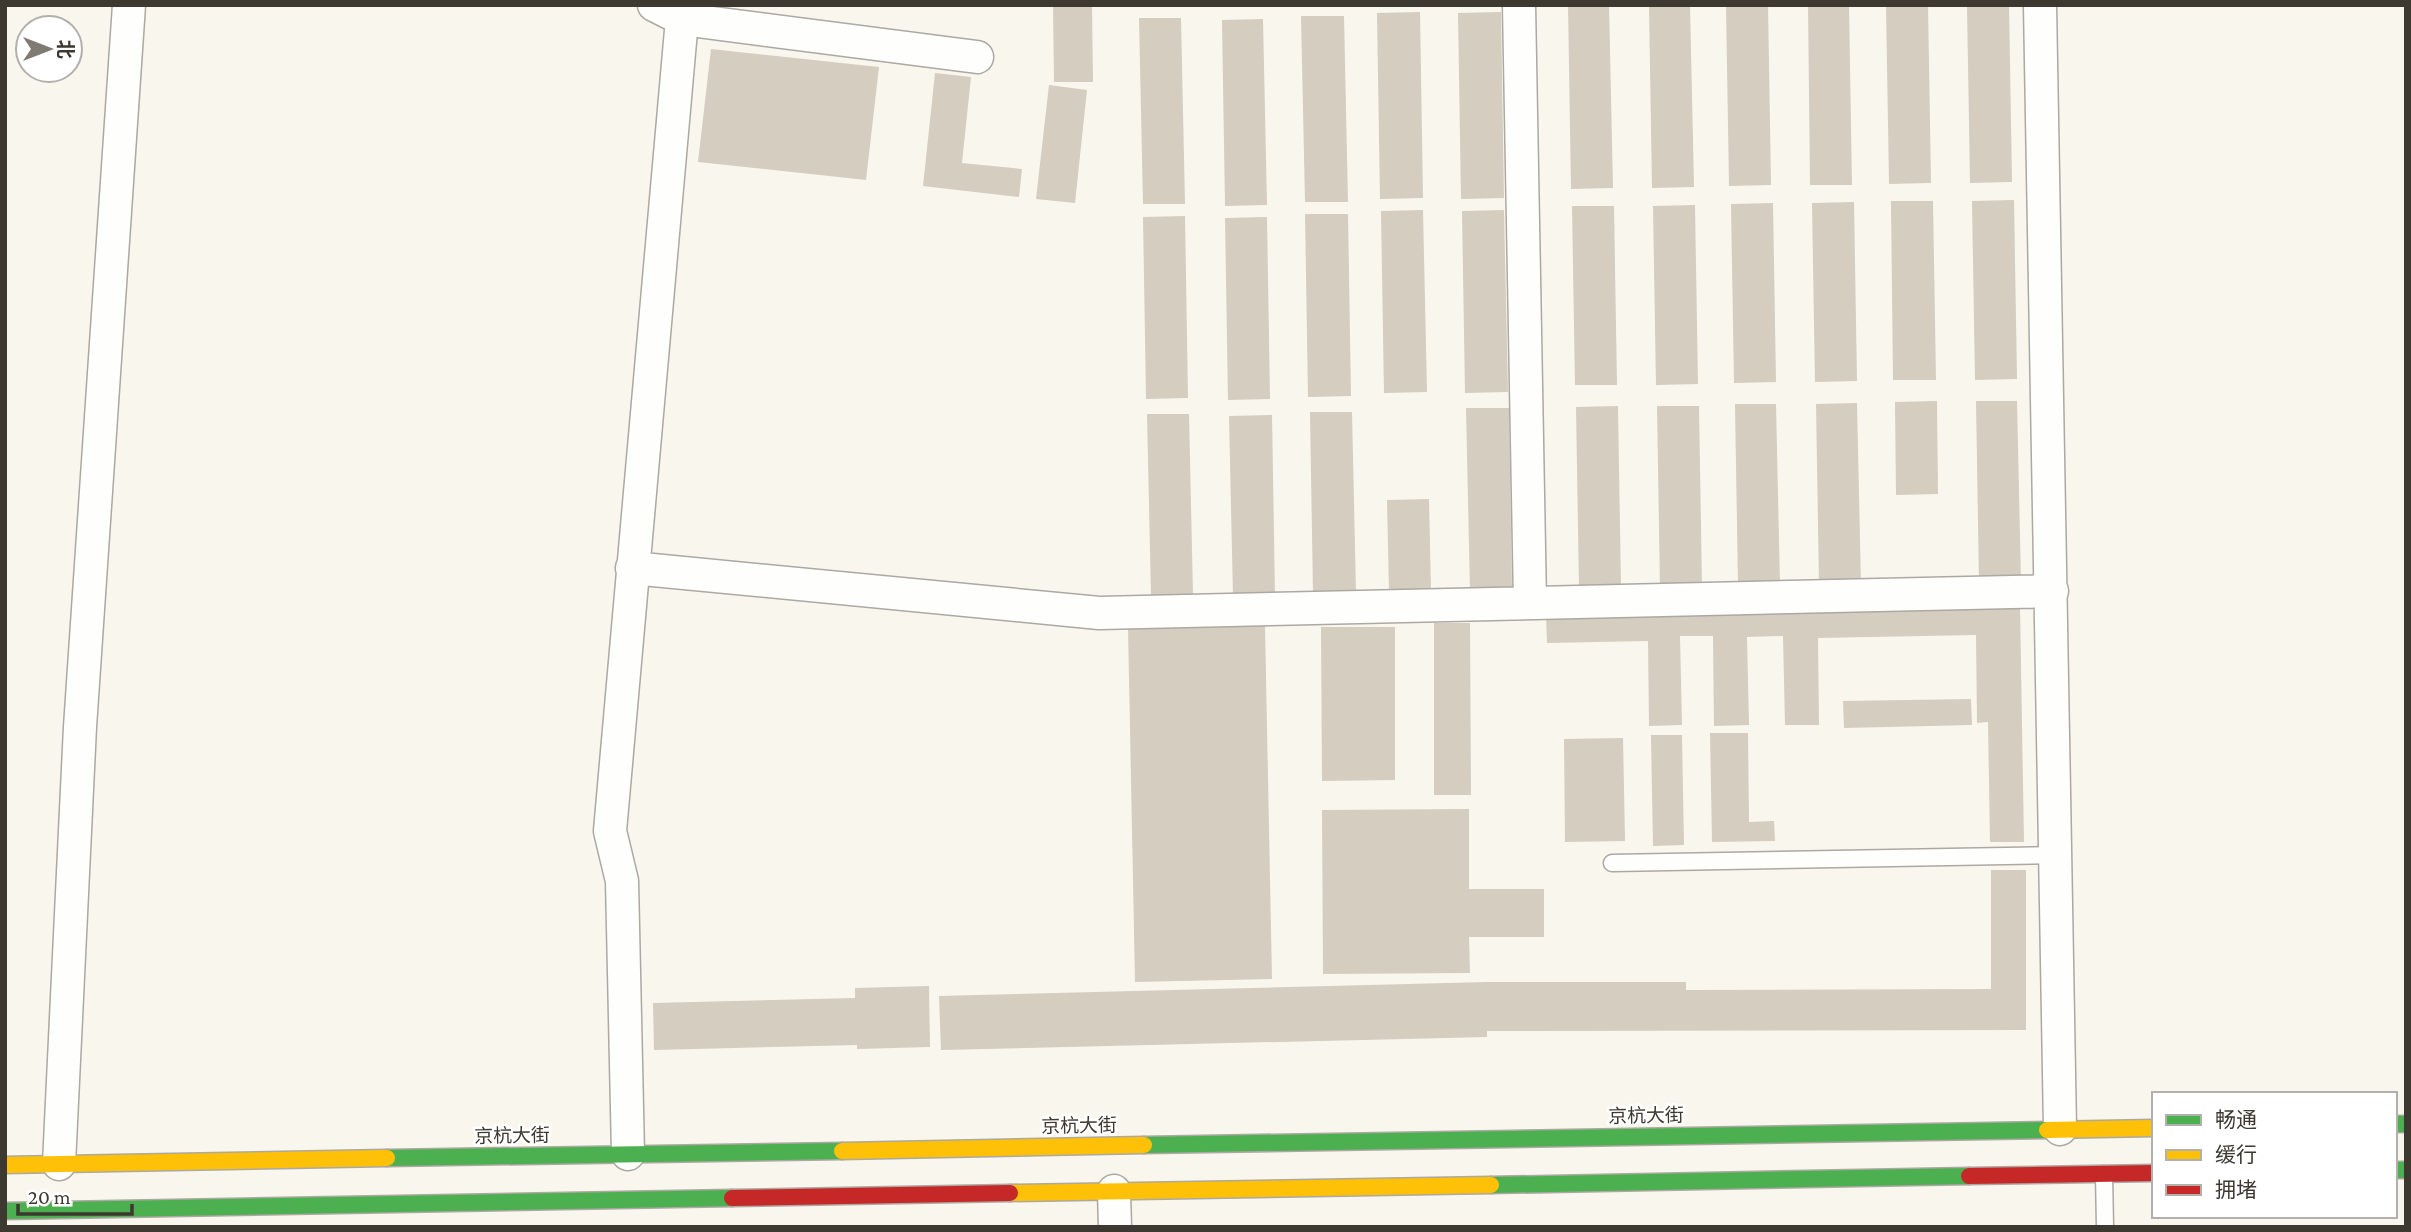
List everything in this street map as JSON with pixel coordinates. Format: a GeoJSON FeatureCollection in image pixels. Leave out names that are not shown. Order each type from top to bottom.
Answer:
{"type":"FeatureCollection","features":[{"type":"Feature","properties":{"kind":"main road","name":"京杭大街"},"geometry":{"type":"LineString","coordinates":[[5,1165],[2152,1128]]}},
{"type":"Feature","properties":{"kind":"main road"},"geometry":{"type":"LineString","coordinates":[[5,1211],[62,1218],[1114,1191],[2152,1173]]}},
{"type":"Feature","properties":{"kind":"street"},"geometry":{"type":"LineString","coordinates":[[60,1164],[80,727],[129,5]]}},
{"type":"Feature","properties":{"kind":"street"},"geometry":{"type":"LineString","coordinates":[[1519,5],[1530,603]]}},
{"type":"Feature","properties":{"kind":"street"},"geometry":{"type":"LineString","coordinates":[[2040,5],[2060,1129]]}},
{"type":"Feature","properties":{"kind":"street"},"geometry":{"type":"LineString","coordinates":[[628,1154],[622,881],[610,831],[632,568],[668,12],[977,57]]}},
{"type":"Feature","properties":{"kind":"street"},"geometry":{"type":"LineString","coordinates":[[632,568],[1099,612],[2052,591]]}},
{"type":"Feature","properties":{"kind":"street"},"geometry":{"type":"LineString","coordinates":[[1114,1191],[1115,1227]]}},
{"type":"Feature","properties":{"kind":"lane"},"geometry":{"type":"LineString","coordinates":[[1612,863],[2056,855]]}},
{"type":"Feature","properties":{"kind":"lane"},"geometry":{"type":"LineString","coordinates":[[2104,1174],[2105,1227]]}},
{"type":"Feature","properties":{"kind":"building"},"geometry":{"type":"Polygon","coordinates":[[[1053,5],[1092,5],[1093,82],[1054,82],[1053,5]]]}},
{"type":"Feature","properties":{"kind":"building"},"geometry":{"type":"Polygon","coordinates":[[[1568,5],[1609,5],[1613,188],[1571,189],[1568,5]]]}},
{"type":"Feature","properties":{"kind":"building"},"geometry":{"type":"Polygon","coordinates":[[[1649,5],[1690,5],[1694,187],[1652,188],[1649,5]]]}},
{"type":"Feature","properties":{"kind":"building"},"geometry":{"type":"Polygon","coordinates":[[[1726,5],[1768,5],[1771,185],[1729,186],[1726,5]]]}},
{"type":"Feature","properties":{"kind":"building"},"geometry":{"type":"Polygon","coordinates":[[[1808,5],[1849,5],[1852,185],[1810,185],[1808,5]]]}},
{"type":"Feature","properties":{"kind":"building"},"geometry":{"type":"Polygon","coordinates":[[[1886,5],[1928,5],[1931,183],[1889,184],[1886,5]]]}},
{"type":"Feature","properties":{"kind":"building"},"geometry":{"type":"Polygon","coordinates":[[[1967,5],[2009,5],[2012,182],[1970,183],[1967,5]]]}},
{"type":"Feature","properties":{"kind":"building"},"geometry":{"type":"Polygon","coordinates":[[[1420,12],[1423,198],[1380,199],[1377,13],[1420,12]]]}},
{"type":"Feature","properties":{"kind":"building"},"geometry":{"type":"Polygon","coordinates":[[[1501,12],[1504,198],[1461,199],[1458,13],[1501,12]]]}},
{"type":"Feature","properties":{"kind":"building"},"geometry":{"type":"Polygon","coordinates":[[[1301,16],[1344,16],[1348,202],[1305,202],[1301,16]]]}},
{"type":"Feature","properties":{"kind":"building"},"geometry":{"type":"Polygon","coordinates":[[[1139,18],[1181,18],[1185,204],[1143,204],[1139,18]]]}},
{"type":"Feature","properties":{"kind":"building"},"geometry":{"type":"Polygon","coordinates":[[[1263,19],[1267,205],[1225,206],[1222,20],[1263,19]]]}},
{"type":"Feature","properties":{"kind":"building"},"geometry":{"type":"Polygon","coordinates":[[[711,49],[879,67],[866,180],[698,162],[711,49]]]}},
{"type":"Feature","properties":{"kind":"building"},"geometry":{"type":"Polygon","coordinates":[[[935,73],[971,77],[962,163],[1022,169],[1019,197],[923,186],[935,73]]]}},
{"type":"Feature","properties":{"kind":"building"},"geometry":{"type":"Polygon","coordinates":[[[1049,85],[1087,90],[1075,203],[1036,199],[1049,85]]]}},
{"type":"Feature","properties":{"kind":"building"},"geometry":{"type":"Polygon","coordinates":[[[2014,200],[2017,379],[1975,380],[1972,201],[2014,200]]]}},
{"type":"Feature","properties":{"kind":"building"},"geometry":{"type":"Polygon","coordinates":[[[1891,201],[1933,201],[1936,380],[1893,380],[1891,201]]]}},
{"type":"Feature","properties":{"kind":"building"},"geometry":{"type":"Polygon","coordinates":[[[1854,202],[1857,381],[1815,382],[1812,203],[1854,202]]]}},
{"type":"Feature","properties":{"kind":"building"},"geometry":{"type":"Polygon","coordinates":[[[1773,203],[1776,382],[1734,383],[1731,204],[1773,203]]]}},
{"type":"Feature","properties":{"kind":"building"},"geometry":{"type":"Polygon","coordinates":[[[1695,205],[1698,384],[1656,385],[1653,206],[1695,205]]]}},
{"type":"Feature","properties":{"kind":"building"},"geometry":{"type":"Polygon","coordinates":[[[1572,206],[1614,206],[1617,385],[1575,385],[1572,206]]]}},
{"type":"Feature","properties":{"kind":"building"},"geometry":{"type":"Polygon","coordinates":[[[1423,210],[1427,392],[1384,393],[1381,211],[1423,210]]]}},
{"type":"Feature","properties":{"kind":"building"},"geometry":{"type":"Polygon","coordinates":[[[1504,210],[1508,392],[1465,393],[1462,211],[1504,210]]]}},
{"type":"Feature","properties":{"kind":"building"},"geometry":{"type":"Polygon","coordinates":[[[1305,214],[1348,214],[1351,396],[1308,397],[1305,214]]]}},
{"type":"Feature","properties":{"kind":"building"},"geometry":{"type":"Polygon","coordinates":[[[1185,216],[1188,398],[1146,399],[1143,217],[1185,216]]]}},
{"type":"Feature","properties":{"kind":"building"},"geometry":{"type":"Polygon","coordinates":[[[1267,217],[1270,399],[1228,400],[1225,218],[1267,217]]]}},
{"type":"Feature","properties":{"kind":"building"},"geometry":{"type":"Polygon","coordinates":[[[1937,401],[1938,494],[1896,495],[1895,402],[1937,401]]]}},
{"type":"Feature","properties":{"kind":"building"},"geometry":{"type":"Polygon","coordinates":[[[1976,401],[2017,401],[2021,582],[1979,583],[1976,401]]]}},
{"type":"Feature","properties":{"kind":"building"},"geometry":{"type":"Polygon","coordinates":[[[1857,403],[1861,585],[1819,585],[1816,404],[1857,403]]]}},
{"type":"Feature","properties":{"kind":"building"},"geometry":{"type":"Polygon","coordinates":[[[1735,404],[1776,404],[1780,585],[1738,586],[1735,404]]]}},
{"type":"Feature","properties":{"kind":"building"},"geometry":{"type":"Polygon","coordinates":[[[1618,406],[1621,588],[1579,589],[1576,407],[1618,406]]]}},
{"type":"Feature","properties":{"kind":"building"},"geometry":{"type":"Polygon","coordinates":[[[1657,406],[1699,406],[1702,587],[1660,588],[1657,406]]]}},
{"type":"Feature","properties":{"kind":"building"},"geometry":{"type":"Polygon","coordinates":[[[1466,408],[1509,408],[1512,590],[1470,591],[1466,408]]]}},
{"type":"Feature","properties":{"kind":"building"},"geometry":{"type":"Polygon","coordinates":[[[1310,412],[1352,412],[1356,593],[1313,594],[1310,412]]]}},
{"type":"Feature","properties":{"kind":"building"},"geometry":{"type":"Polygon","coordinates":[[[1147,414],[1189,414],[1193,595],[1151,596],[1147,414]]]}},
{"type":"Feature","properties":{"kind":"building"},"geometry":{"type":"Polygon","coordinates":[[[1272,415],[1275,597],[1233,597],[1229,416],[1272,415]]]}},
{"type":"Feature","properties":{"kind":"building"},"geometry":{"type":"Polygon","coordinates":[[[1429,499],[1431,590],[1389,591],[1387,500],[1429,499]]]}},
{"type":"Feature","properties":{"kind":"building"},"geometry":{"type":"Polygon","coordinates":[[[2020,606],[2024,842],[1990,842],[1988,722],[1977,723],[1976,635],[1818,638],[1819,725],[1785,725],[1783,636],[1747,637],[1749,725],[1714,726],[1713,636],[1680,636],[1682,725],[1649,726],[1648,641],[1547,643],[1546,614],[2020,606]]]}},
{"type":"Feature","properties":{"kind":"building"},"geometry":{"type":"Polygon","coordinates":[[[1434,623],[1470,623],[1471,795],[1434,795],[1434,623]]]}},
{"type":"Feature","properties":{"kind":"building"},"geometry":{"type":"Polygon","coordinates":[[[1265,626],[1272,979],[1135,982],[1128,628],[1265,626]]]}},
{"type":"Feature","properties":{"kind":"building"},"geometry":{"type":"Polygon","coordinates":[[[1321,627],[1395,627],[1395,780],[1322,781],[1321,627]]]}},
{"type":"Feature","properties":{"kind":"building"},"geometry":{"type":"Polygon","coordinates":[[[1971,699],[1972,725],[1844,728],[1843,701],[1971,699]]]}},
{"type":"Feature","properties":{"kind":"building"},"geometry":{"type":"Polygon","coordinates":[[[1710,733],[1748,733],[1749,822],[1774,821],[1775,841],[1712,842],[1710,733]]]}},
{"type":"Feature","properties":{"kind":"building"},"geometry":{"type":"Polygon","coordinates":[[[1651,735],[1682,735],[1684,845],[1653,846],[1651,735]]]}},
{"type":"Feature","properties":{"kind":"building"},"geometry":{"type":"Polygon","coordinates":[[[1623,738],[1625,841],[1565,842],[1564,739],[1623,738]]]}},
{"type":"Feature","properties":{"kind":"building"},"geometry":{"type":"Polygon","coordinates":[[[1469,809],[1469,889],[1544,889],[1544,937],[1469,937],[1470,973],[1323,974],[1322,810],[1469,809]]]}},
{"type":"Feature","properties":{"kind":"building"},"geometry":{"type":"Polygon","coordinates":[[[1991,870],[2026,870],[2026,1030],[1487,1031],[1487,1037],[941,1050],[939,996],[1487,982],[1686,982],[1686,990],[1991,989],[1991,870]]]}},
{"type":"Feature","properties":{"kind":"building"},"geometry":{"type":"Polygon","coordinates":[[[929,986],[930,1047],[857,1049],[857,1045],[654,1050],[653,1003],[855,998],[855,988],[929,986]]]}},
{"type":"Feature","properties":{"kind":"traffic: fast"},"geometry":{"type":"LineString","coordinates":[[2397,1124],[2406,1124]]}},
{"type":"Feature","properties":{"kind":"traffic: fast"},"geometry":{"type":"LineString","coordinates":[[1144,1145],[2047,1130]]}},
{"type":"Feature","properties":{"kind":"traffic: fast"},"geometry":{"type":"LineString","coordinates":[[387,1158],[842,1151]]}},
{"type":"Feature","properties":{"kind":"traffic: fast"},"geometry":{"type":"LineString","coordinates":[[2397,1170],[2406,1170]]}},
{"type":"Feature","properties":{"kind":"traffic: fast"},"geometry":{"type":"LineString","coordinates":[[1491,1185],[1969,1176]]}},
{"type":"Feature","properties":{"kind":"traffic: fast"},"geometry":{"type":"LineString","coordinates":[[5,1211],[732,1198]]}},
{"type":"Feature","properties":{"kind":"traffic: slow"},"geometry":{"type":"LineString","coordinates":[[2047,1130],[2152,1128]]}},
{"type":"Feature","properties":{"kind":"traffic: slow"},"geometry":{"type":"LineString","coordinates":[[842,1151],[1144,1145]]}},
{"type":"Feature","properties":{"kind":"traffic: slow"},"geometry":{"type":"LineString","coordinates":[[5,1165],[387,1158]]}},
{"type":"Feature","properties":{"kind":"traffic: slow"},"geometry":{"type":"LineString","coordinates":[[1010,1193],[1491,1185]]}},
{"type":"Feature","properties":{"kind":"traffic: jam"},"geometry":{"type":"LineString","coordinates":[[1969,1176],[2152,1173]]}},
{"type":"Feature","properties":{"kind":"traffic: jam"},"geometry":{"type":"LineString","coordinates":[[732,1198],[1010,1193]]}}]}
